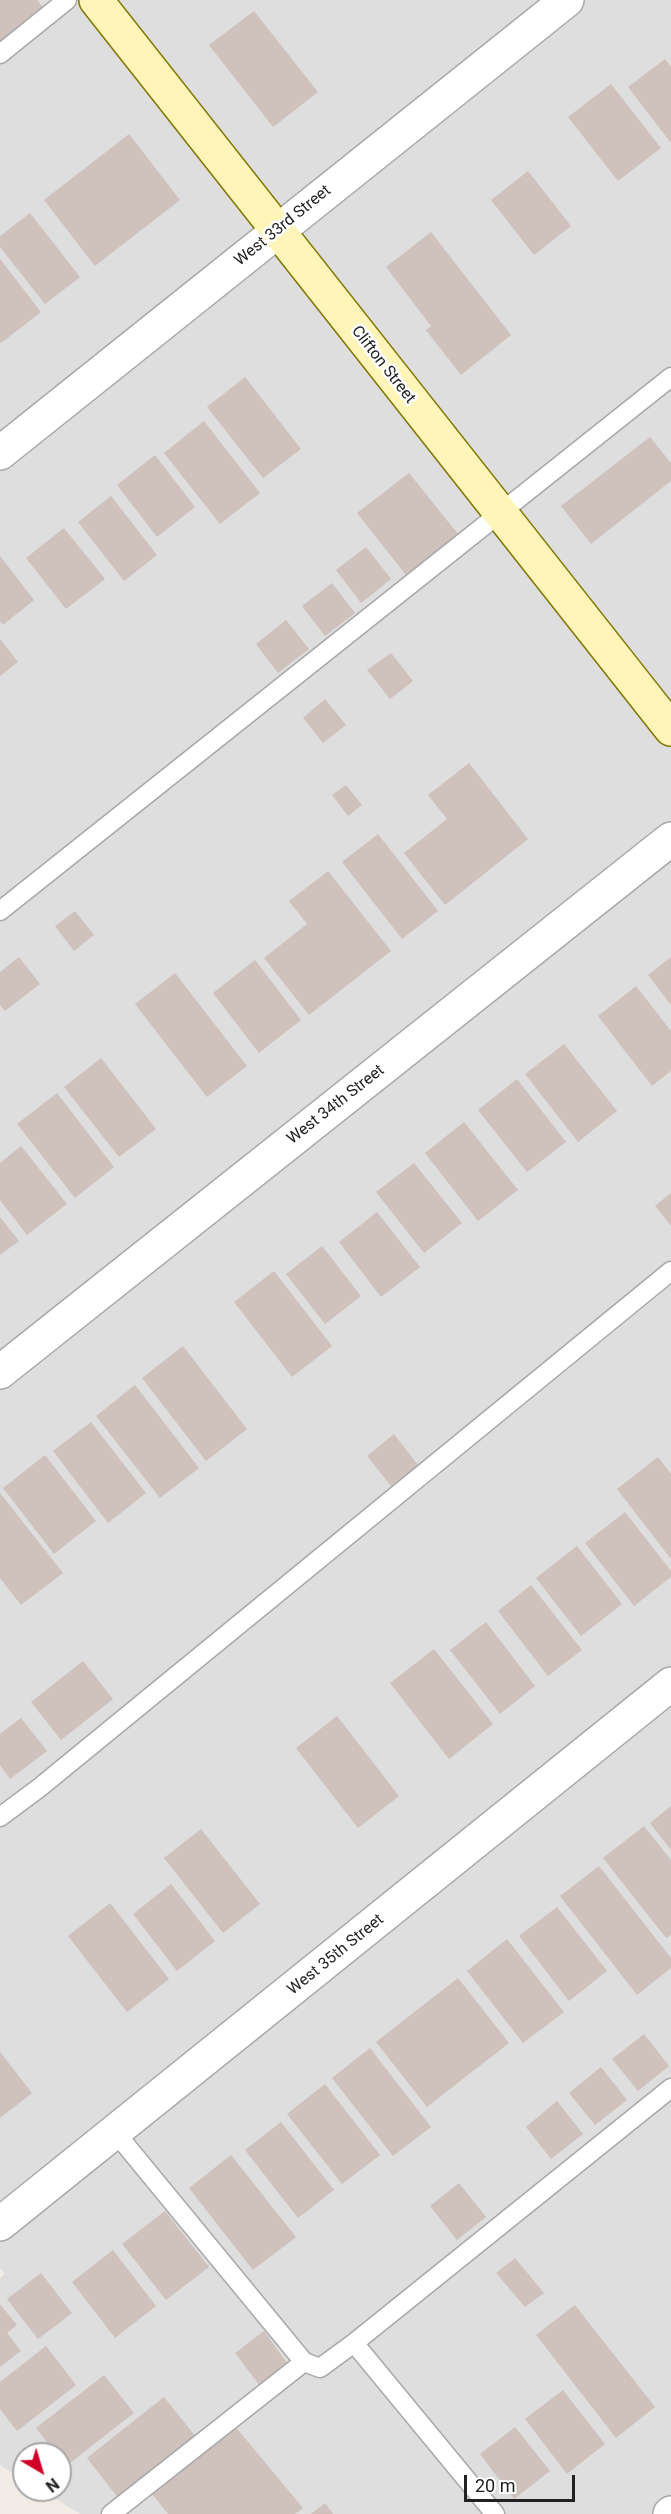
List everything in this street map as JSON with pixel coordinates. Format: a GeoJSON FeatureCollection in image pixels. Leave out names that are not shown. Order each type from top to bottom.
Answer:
{"type":"FeatureCollection","features":[{"type":"Feature","properties":{"kind":"street","name":"Clifton Street"},"geometry":{"type":"LineString","coordinates":[[96,0],[671,729]]}},
{"type":"Feature","properties":{"kind":"street","name":"West 33rd Street"},"geometry":{"type":"LineString","coordinates":[[0,453],[567,0]]}},
{"type":"Feature","properties":{"kind":"street","name":"West 34th Street"},"geometry":{"type":"LineString","coordinates":[[0,1372],[671,839]]}},
{"type":"Feature","properties":{"kind":"street","name":"West 35th Street"},"geometry":{"type":"LineString","coordinates":[[0,2224],[671,1684]]}},
{"type":"Feature","properties":{"kind":"lane"},"geometry":{"type":"LineString","coordinates":[[0,54],[67,0]]}},
{"type":"Feature","properties":{"kind":"lane"},"geometry":{"type":"LineString","coordinates":[[0,911],[671,377]]}},
{"type":"Feature","properties":{"kind":"lane"},"geometry":{"type":"LineString","coordinates":[[0,1816],[39,1788],[671,1271]]}},
{"type":"Feature","properties":{"kind":"lane"},"geometry":{"type":"LineString","coordinates":[[115,2132],[304,2362],[320,2368],[671,2088]]}},
{"type":"Feature","properties":{"kind":"lane"},"geometry":{"type":"LineString","coordinates":[[354,2343],[495,2514]]}},
{"type":"Feature","properties":{"kind":"lane"},"geometry":{"type":"LineString","coordinates":[[111,2514],[304,2362]]}},
{"type":"Feature","properties":{"kind":"shaded area"},"geometry":{"type":"Polygon","coordinates":[[[0,0],[671,0],[671,2514],[80,2514],[60,2502],[72,2502],[72,2442],[12,2442],[12,2472],[0,2465],[0,2278],[5,2274],[0,2268],[0,0]]]}},
{"type":"Feature","properties":{"kind":"building"},"geometry":{"type":"Polygon","coordinates":[[[0,0],[37,0],[47,12],[0,49],[0,0]]]}},
{"type":"Feature","properties":{"kind":"building"},"geometry":{"type":"Polygon","coordinates":[[[254,11],[318,92],[273,127],[209,45],[254,11]]]}},
{"type":"Feature","properties":{"kind":"building"},"geometry":{"type":"Polygon","coordinates":[[[665,59],[671,67],[671,143],[628,87],[665,59]]]}},
{"type":"Feature","properties":{"kind":"building"},"geometry":{"type":"Polygon","coordinates":[[[611,84],[661,148],[618,181],[568,117],[611,84]]]}},
{"type":"Feature","properties":{"kind":"building"},"geometry":{"type":"Polygon","coordinates":[[[129,134],[180,200],[95,266],[44,200],[129,134]]]}},
{"type":"Feature","properties":{"kind":"building"},"geometry":{"type":"Polygon","coordinates":[[[528,171],[571,226],[534,255],[491,200],[528,171]]]}},
{"type":"Feature","properties":{"kind":"building"},"geometry":{"type":"Polygon","coordinates":[[[30,213],[80,277],[45,304],[0,247],[0,236],[30,213]]]}},
{"type":"Feature","properties":{"kind":"building"},"geometry":{"type":"Polygon","coordinates":[[[431,232],[511,335],[461,375],[426,330],[431,326],[386,267],[431,232]]]}},
{"type":"Feature","properties":{"kind":"building"},"geometry":{"type":"Polygon","coordinates":[[[0,259],[41,312],[1,343],[0,342],[0,259]]]}},
{"type":"Feature","properties":{"kind":"building"},"geometry":{"type":"Polygon","coordinates":[[[245,377],[301,449],[263,478],[207,407],[245,377]]]}},
{"type":"Feature","properties":{"kind":"building"},"geometry":{"type":"Polygon","coordinates":[[[204,421],[260,493],[220,524],[164,453],[204,421]]]}},
{"type":"Feature","properties":{"kind":"building"},"geometry":{"type":"Polygon","coordinates":[[[650,437],[671,463],[671,481],[591,544],[561,506],[650,437]]]}},
{"type":"Feature","properties":{"kind":"building"},"geometry":{"type":"Polygon","coordinates":[[[155,455],[195,507],[157,537],[117,485],[155,455]]]}},
{"type":"Feature","properties":{"kind":"building"},"geometry":{"type":"Polygon","coordinates":[[[409,473],[458,534],[406,575],[357,513],[409,473]]]}},
{"type":"Feature","properties":{"kind":"building"},"geometry":{"type":"Polygon","coordinates":[[[111,496],[157,555],[124,581],[78,522],[111,496]]]}},
{"type":"Feature","properties":{"kind":"building"},"geometry":{"type":"Polygon","coordinates":[[[64,528],[105,579],[66,609],[26,558],[64,528]]]}},
{"type":"Feature","properties":{"kind":"building"},"geometry":{"type":"Polygon","coordinates":[[[366,547],[391,579],[361,603],[336,570],[366,547]]]}},
{"type":"Feature","properties":{"kind":"building"},"geometry":{"type":"Polygon","coordinates":[[[0,556],[34,600],[3,625],[0,621],[0,556]]]}},
{"type":"Feature","properties":{"kind":"building"},"geometry":{"type":"Polygon","coordinates":[[[332,583],[355,613],[325,636],[302,606],[332,583]]]}},
{"type":"Feature","properties":{"kind":"building"},"geometry":{"type":"Polygon","coordinates":[[[286,620],[309,649],[278,673],[256,644],[286,620]]]}},
{"type":"Feature","properties":{"kind":"building"},"geometry":{"type":"Polygon","coordinates":[[[0,639],[18,662],[0,676],[0,639]]]}},
{"type":"Feature","properties":{"kind":"building"},"geometry":{"type":"Polygon","coordinates":[[[391,653],[413,681],[390,699],[367,670],[391,653]]]}},
{"type":"Feature","properties":{"kind":"building"},"geometry":{"type":"Polygon","coordinates":[[[325,699],[346,725],[323,743],[303,718],[325,699]]]}},
{"type":"Feature","properties":{"kind":"building"},"geometry":{"type":"Polygon","coordinates":[[[469,763],[528,839],[445,905],[404,853],[447,819],[428,795],[469,763]]]}},
{"type":"Feature","properties":{"kind":"building"},"geometry":{"type":"Polygon","coordinates":[[[346,785],[362,805],[348,816],[332,795],[346,785]]]}},
{"type":"Feature","properties":{"kind":"building"},"geometry":{"type":"Polygon","coordinates":[[[378,834],[438,911],[402,939],[342,862],[378,834]]]}},
{"type":"Feature","properties":{"kind":"building"},"geometry":{"type":"Polygon","coordinates":[[[328,871],[391,951],[309,1015],[264,958],[307,924],[289,901],[328,871]]]}},
{"type":"Feature","properties":{"kind":"building"},"geometry":{"type":"Polygon","coordinates":[[[75,911],[94,935],[74,951],[55,926],[75,911]]]}},
{"type":"Feature","properties":{"kind":"building"},"geometry":{"type":"Polygon","coordinates":[[[19,957],[40,984],[5,1011],[0,1005],[0,972],[19,957]]]}},
{"type":"Feature","properties":{"kind":"building"},"geometry":{"type":"Polygon","coordinates":[[[671,957],[671,1005],[648,975],[671,957]]]}},
{"type":"Feature","properties":{"kind":"building"},"geometry":{"type":"Polygon","coordinates":[[[255,960],[301,1020],[259,1053],[213,993],[255,960]]]}},
{"type":"Feature","properties":{"kind":"building"},"geometry":{"type":"Polygon","coordinates":[[[175,973],[247,1066],[207,1097],[135,1004],[175,973]]]}},
{"type":"Feature","properties":{"kind":"building"},"geometry":{"type":"Polygon","coordinates":[[[636,986],[671,1031],[671,1071],[652,1086],[598,1016],[636,986]]]}},
{"type":"Feature","properties":{"kind":"building"},"geometry":{"type":"Polygon","coordinates":[[[564,1044],[617,1111],[578,1142],[525,1074],[564,1044]]]}},
{"type":"Feature","properties":{"kind":"building"},"geometry":{"type":"Polygon","coordinates":[[[101,1058],[156,1129],[119,1157],[64,1087],[101,1058]]]}},
{"type":"Feature","properties":{"kind":"building"},"geometry":{"type":"Polygon","coordinates":[[[517,1079],[566,1142],[527,1172],[478,1110],[517,1079]]]}},
{"type":"Feature","properties":{"kind":"building"},"geometry":{"type":"Polygon","coordinates":[[[57,1093],[114,1167],[75,1198],[17,1124],[57,1093]]]}},
{"type":"Feature","properties":{"kind":"building"},"geometry":{"type":"Polygon","coordinates":[[[464,1122],[518,1190],[478,1221],[425,1153],[464,1122]]]}},
{"type":"Feature","properties":{"kind":"building"},"geometry":{"type":"Polygon","coordinates":[[[21,1146],[67,1204],[27,1235],[0,1200],[0,1163],[21,1146]]]}},
{"type":"Feature","properties":{"kind":"building"},"geometry":{"type":"Polygon","coordinates":[[[414,1163],[462,1223],[424,1253],[376,1192],[414,1163]]]}},
{"type":"Feature","properties":{"kind":"building"},"geometry":{"type":"Polygon","coordinates":[[[671,1193],[671,1226],[655,1206],[671,1193]]]}},
{"type":"Feature","properties":{"kind":"building"},"geometry":{"type":"Polygon","coordinates":[[[377,1212],[420,1267],[381,1297],[339,1242],[377,1212]]]}},
{"type":"Feature","properties":{"kind":"building"},"geometry":{"type":"Polygon","coordinates":[[[0,1217],[19,1241],[0,1255],[0,1217]]]}},
{"type":"Feature","properties":{"kind":"building"},"geometry":{"type":"Polygon","coordinates":[[[322,1246],[361,1296],[325,1324],[286,1274],[322,1246]]]}},
{"type":"Feature","properties":{"kind":"building"},"geometry":{"type":"Polygon","coordinates":[[[274,1271],[332,1346],[292,1377],[234,1302],[274,1271]]]}},
{"type":"Feature","properties":{"kind":"building"},"geometry":{"type":"Polygon","coordinates":[[[183,1346],[247,1429],[206,1461],[142,1378],[183,1346]]]}},
{"type":"Feature","properties":{"kind":"building"},"geometry":{"type":"Polygon","coordinates":[[[135,1385],[199,1468],[160,1498],[96,1416],[135,1385]]]}},
{"type":"Feature","properties":{"kind":"building"},"geometry":{"type":"Polygon","coordinates":[[[91,1422],[146,1493],[108,1523],[53,1451],[91,1422]]]}},
{"type":"Feature","properties":{"kind":"building"},"geometry":{"type":"Polygon","coordinates":[[[394,1434],[418,1465],[391,1486],[367,1456],[394,1434]]]}},
{"type":"Feature","properties":{"kind":"building"},"geometry":{"type":"Polygon","coordinates":[[[45,1455],[96,1521],[54,1554],[3,1488],[45,1455]]]}},
{"type":"Feature","properties":{"kind":"building"},"geometry":{"type":"Polygon","coordinates":[[[658,1457],[671,1474],[671,1559],[617,1489],[658,1457]]]}},
{"type":"Feature","properties":{"kind":"building"},"geometry":{"type":"Polygon","coordinates":[[[0,1493],[63,1573],[21,1605],[0,1578],[0,1493]]]}},
{"type":"Feature","properties":{"kind":"building"},"geometry":{"type":"Polygon","coordinates":[[[625,1512],[671,1571],[671,1577],[634,1606],[585,1543],[625,1512]]]}},
{"type":"Feature","properties":{"kind":"building"},"geometry":{"type":"Polygon","coordinates":[[[577,1546],[622,1604],[581,1636],[536,1578],[577,1546]]]}},
{"type":"Feature","properties":{"kind":"building"},"geometry":{"type":"Polygon","coordinates":[[[531,1585],[582,1650],[548,1676],[498,1611],[531,1585]]]}},
{"type":"Feature","properties":{"kind":"building"},"geometry":{"type":"Polygon","coordinates":[[[486,1622],[535,1686],[500,1714],[450,1650],[486,1622]]]}},
{"type":"Feature","properties":{"kind":"building"},"geometry":{"type":"Polygon","coordinates":[[[434,1649],[493,1724],[449,1759],[390,1683],[434,1649]]]}},
{"type":"Feature","properties":{"kind":"building"},"geometry":{"type":"Polygon","coordinates":[[[83,1661],[113,1699],[61,1740],[31,1702],[83,1661]]]}},
{"type":"Feature","properties":{"kind":"building"},"geometry":{"type":"Polygon","coordinates":[[[337,1716],[399,1796],[358,1828],[296,1748],[337,1716]]]}},
{"type":"Feature","properties":{"kind":"building"},"geometry":{"type":"Polygon","coordinates":[[[21,1718],[47,1751],[10,1779],[0,1765],[0,1734],[21,1718]]]}},
{"type":"Feature","properties":{"kind":"building"},"geometry":{"type":"Polygon","coordinates":[[[671,1806],[671,1850],[650,1823],[671,1806]]]}},
{"type":"Feature","properties":{"kind":"building"},"geometry":{"type":"Polygon","coordinates":[[[644,1826],[671,1860],[671,1935],[666,1938],[603,1858],[644,1826]]]}},
{"type":"Feature","properties":{"kind":"building"},"geometry":{"type":"Polygon","coordinates":[[[201,1829],[260,1904],[223,1933],[164,1858],[201,1829]]]}},
{"type":"Feature","properties":{"kind":"building"},"geometry":{"type":"Polygon","coordinates":[[[599,1866],[671,1958],[671,1968],[637,1995],[560,1896],[599,1866]]]}},
{"type":"Feature","properties":{"kind":"building"},"geometry":{"type":"Polygon","coordinates":[[[171,1884],[215,1941],[177,1971],[133,1914],[171,1884]]]}},
{"type":"Feature","properties":{"kind":"building"},"geometry":{"type":"Polygon","coordinates":[[[110,1903],[169,1979],[127,2012],[68,1936],[110,1903]]]}},
{"type":"Feature","properties":{"kind":"building"},"geometry":{"type":"Polygon","coordinates":[[[557,1907],[607,1971],[569,2001],[519,1936],[557,1907]]]}},
{"type":"Feature","properties":{"kind":"building"},"geometry":{"type":"Polygon","coordinates":[[[507,1939],[564,2012],[523,2043],[467,1971],[507,1939]]]}},
{"type":"Feature","properties":{"kind":"building"},"geometry":{"type":"Polygon","coordinates":[[[458,1978],[509,2043],[427,2107],[376,2042],[458,1978]]]}},
{"type":"Feature","properties":{"kind":"building"},"geometry":{"type":"Polygon","coordinates":[[[644,2034],[669,2066],[638,2091],[612,2059],[644,2034]]]}},
{"type":"Feature","properties":{"kind":"building"},"geometry":{"type":"Polygon","coordinates":[[[370,2048],[431,2127],[393,2156],[332,2078],[370,2048]]]}},
{"type":"Feature","properties":{"kind":"building"},"geometry":{"type":"Polygon","coordinates":[[[0,2052],[32,2093],[0,2118],[0,2052]]]}},
{"type":"Feature","properties":{"kind":"building"},"geometry":{"type":"Polygon","coordinates":[[[601,2067],[627,2100],[595,2125],[569,2093],[601,2067]]]}},
{"type":"Feature","properties":{"kind":"building"},"geometry":{"type":"Polygon","coordinates":[[[325,2084],[380,2155],[342,2184],[287,2114],[325,2084]]]}},
{"type":"Feature","properties":{"kind":"building"},"geometry":{"type":"Polygon","coordinates":[[[557,2101],[583,2134],[551,2159],[526,2127],[557,2101]]]}},
{"type":"Feature","properties":{"kind":"building"},"geometry":{"type":"Polygon","coordinates":[[[281,2122],[334,2190],[298,2218],[245,2150],[281,2122]]]}},
{"type":"Feature","properties":{"kind":"building"},"geometry":{"type":"Polygon","coordinates":[[[231,2155],[296,2237],[253,2270],[189,2188],[231,2155]]]}},
{"type":"Feature","properties":{"kind":"building"},"geometry":{"type":"Polygon","coordinates":[[[459,2183],[486,2217],[457,2240],[430,2206],[459,2183]]]}},
{"type":"Feature","properties":{"kind":"building"},"geometry":{"type":"Polygon","coordinates":[[[165,2211],[209,2267],[166,2300],[122,2244],[165,2211]]]}},
{"type":"Feature","properties":{"kind":"building"},"geometry":{"type":"Polygon","coordinates":[[[113,2250],[156,2306],[115,2338],[72,2282],[113,2250]]]}},
{"type":"Feature","properties":{"kind":"building"},"geometry":{"type":"Polygon","coordinates":[[[515,2258],[544,2293],[525,2307],[496,2273],[515,2258]]]}},
{"type":"Feature","properties":{"kind":"building"},"geometry":{"type":"Polygon","coordinates":[[[41,2273],[72,2313],[38,2339],[7,2299],[41,2273]]]}},
{"type":"Feature","properties":{"kind":"building"},"geometry":{"type":"Polygon","coordinates":[[[0,2304],[17,2325],[7,2333],[21,2351],[0,2367],[0,2304]]]}},
{"type":"Feature","properties":{"kind":"building"},"geometry":{"type":"Polygon","coordinates":[[[575,2305],[655,2407],[616,2438],[536,2335],[575,2305]]]}},
{"type":"Feature","properties":{"kind":"building"},"geometry":{"type":"Polygon","coordinates":[[[264,2331],[287,2363],[260,2386],[235,2353],[264,2331]]]}},
{"type":"Feature","properties":{"kind":"building"},"geometry":{"type":"Polygon","coordinates":[[[46,2346],[76,2385],[17,2431],[0,2409],[0,2382],[46,2346]]]}},
{"type":"Feature","properties":{"kind":"building"},"geometry":{"type":"Polygon","coordinates":[[[104,2375],[134,2413],[72,2461],[72,2442],[47,2442],[36,2428],[104,2375]]]}},
{"type":"Feature","properties":{"kind":"building"},"geometry":{"type":"Polygon","coordinates":[[[563,2390],[605,2444],[567,2474],[525,2419],[563,2390]]]}},
{"type":"Feature","properties":{"kind":"building"},"geometry":{"type":"Polygon","coordinates":[[[164,2397],[200,2442],[122,2503],[87,2458],[164,2397]]]}},
{"type":"Feature","properties":{"kind":"building"},"geometry":{"type":"Polygon","coordinates":[[[234,2425],[303,2508],[295,2514],[168,2514],[152,2494],[234,2425]]]}},
{"type":"Feature","properties":{"kind":"building"},"geometry":{"type":"Polygon","coordinates":[[[515,2427],[550,2471],[514,2499],[480,2454],[515,2427]]]}},
{"type":"Feature","properties":{"kind":"building"},"geometry":{"type":"Polygon","coordinates":[[[325,2503],[333,2514],[311,2514],[325,2503]]]}}]}
